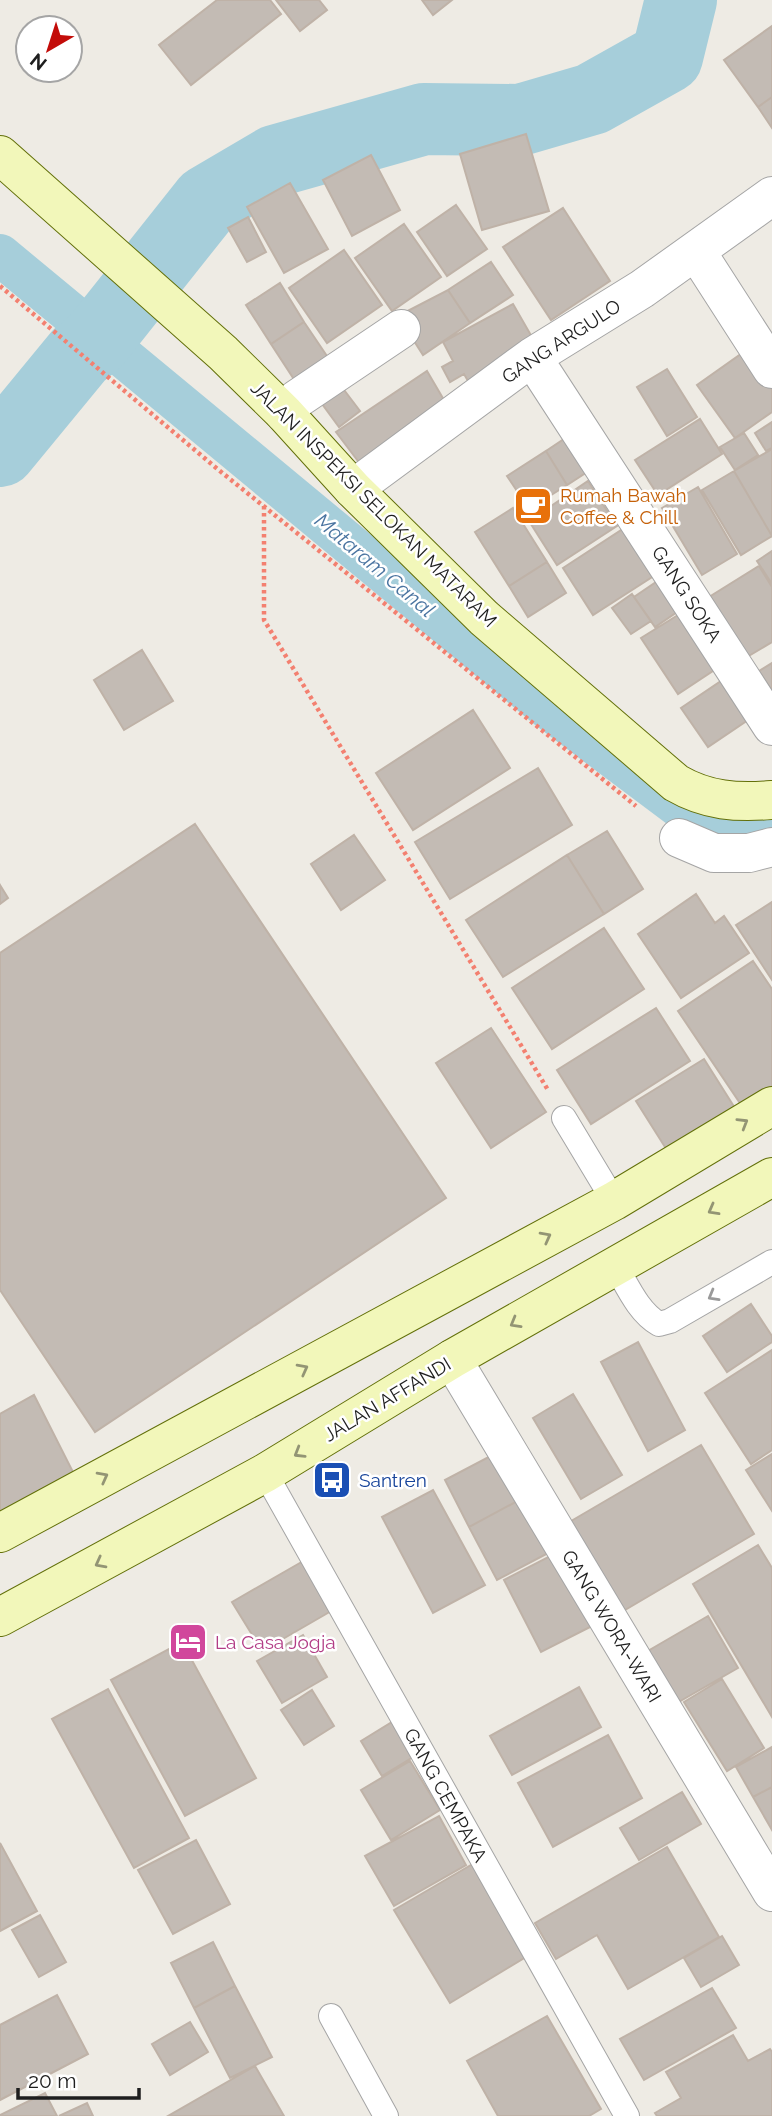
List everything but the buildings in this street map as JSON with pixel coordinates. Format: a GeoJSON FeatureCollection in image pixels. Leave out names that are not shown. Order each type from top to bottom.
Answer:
{"type":"FeatureCollection","features":[{"type":"Feature","properties":{"kind":"main road","name":"JALAN INSPEKSI SELOKAN MATARAM"},"geometry":{"type":"LineString","coordinates":[[0,155],[223,353],[484,618],[676,783],[692,793],[721,801],[772,800]]}},
{"type":"Feature","properties":{"kind":"main road"},"geometry":{"type":"LineString","coordinates":[[0,1533],[614,1201],[772,1106]]}},
{"type":"Feature","properties":{"kind":"main road","name":"JALAN AFFANDI"},"geometry":{"type":"LineString","coordinates":[[0,1617],[265,1474],[452,1359],[772,1177]]}},
{"type":"Feature","properties":{"kind":"street","name":"GANG ARGULO"},"geometry":{"type":"LineString","coordinates":[[354,489],[532,357],[642,289],[772,196]]}},
{"type":"Feature","properties":{"kind":"street"},"geometry":{"type":"LineString","coordinates":[[696,251],[772,369]]}},
{"type":"Feature","properties":{"kind":"street"},"geometry":{"type":"LineString","coordinates":[[284,413],[297,399],[401,328]]}},
{"type":"Feature","properties":{"kind":"street","name":"GANG SOKA"},"geometry":{"type":"LineString","coordinates":[[532,357],[772,726]]}},
{"type":"Feature","properties":{"kind":"street"},"geometry":{"type":"LineString","coordinates":[[679,838],[714,853],[749,853],[772,847]]}},
{"type":"Feature","properties":{"kind":"street","name":"GANG WORA-WARI"},"geometry":{"type":"LineString","coordinates":[[452,1359],[772,1892]]}},
{"type":"Feature","properties":{"kind":"lane"},"geometry":{"type":"LineString","coordinates":[[564,1118],[614,1201]]}},
{"type":"Feature","properties":{"kind":"lane"},"geometry":{"type":"LineString","coordinates":[[615,1265],[649,1319],[659,1324],[670,1321],[772,1262]]}},
{"type":"Feature","properties":{"kind":"lane","name":"GANG CEMPAKA"},"geometry":{"type":"LineString","coordinates":[[265,1474],[627,2116]]}},
{"type":"Feature","properties":{"kind":"lane"},"geometry":{"type":"LineString","coordinates":[[331,2016],[386,2116]]}},
{"type":"Feature","properties":{"kind":"path"},"geometry":{"type":"LineString","coordinates":[[0,286],[264,506],[679,838]]}},
{"type":"Feature","properties":{"kind":"path"},"geometry":{"type":"LineString","coordinates":[[264,506],[264,620],[564,1118]]}},
{"type":"Feature","properties":{"kind":"waterway"},"geometry":{"type":"LineString","coordinates":[[0,451],[79,355],[95,342],[207,201],[275,161],[424,119],[520,120],[592,99],[667,57],[681,0]]}},
{"type":"Feature","properties":{"kind":"waterway","name":"Mataram Canal"},"geometry":{"type":"LineString","coordinates":[[0,255],[550,710],[690,815],[763,826],[772,821]]}},
{"type":"Feature","properties":{"kind":"place","name":"Rumah Bawah Coffee & Chill"},"geometry":{"type":"Point","coordinates":[533,506]}},
{"type":"Feature","properties":{"kind":"place","name":"Santren"},"geometry":{"type":"Point","coordinates":[332,1480]}},
{"type":"Feature","properties":{"kind":"place","name":"La Casa Jogja"},"geometry":{"type":"Point","coordinates":[188,1642]}}]}
